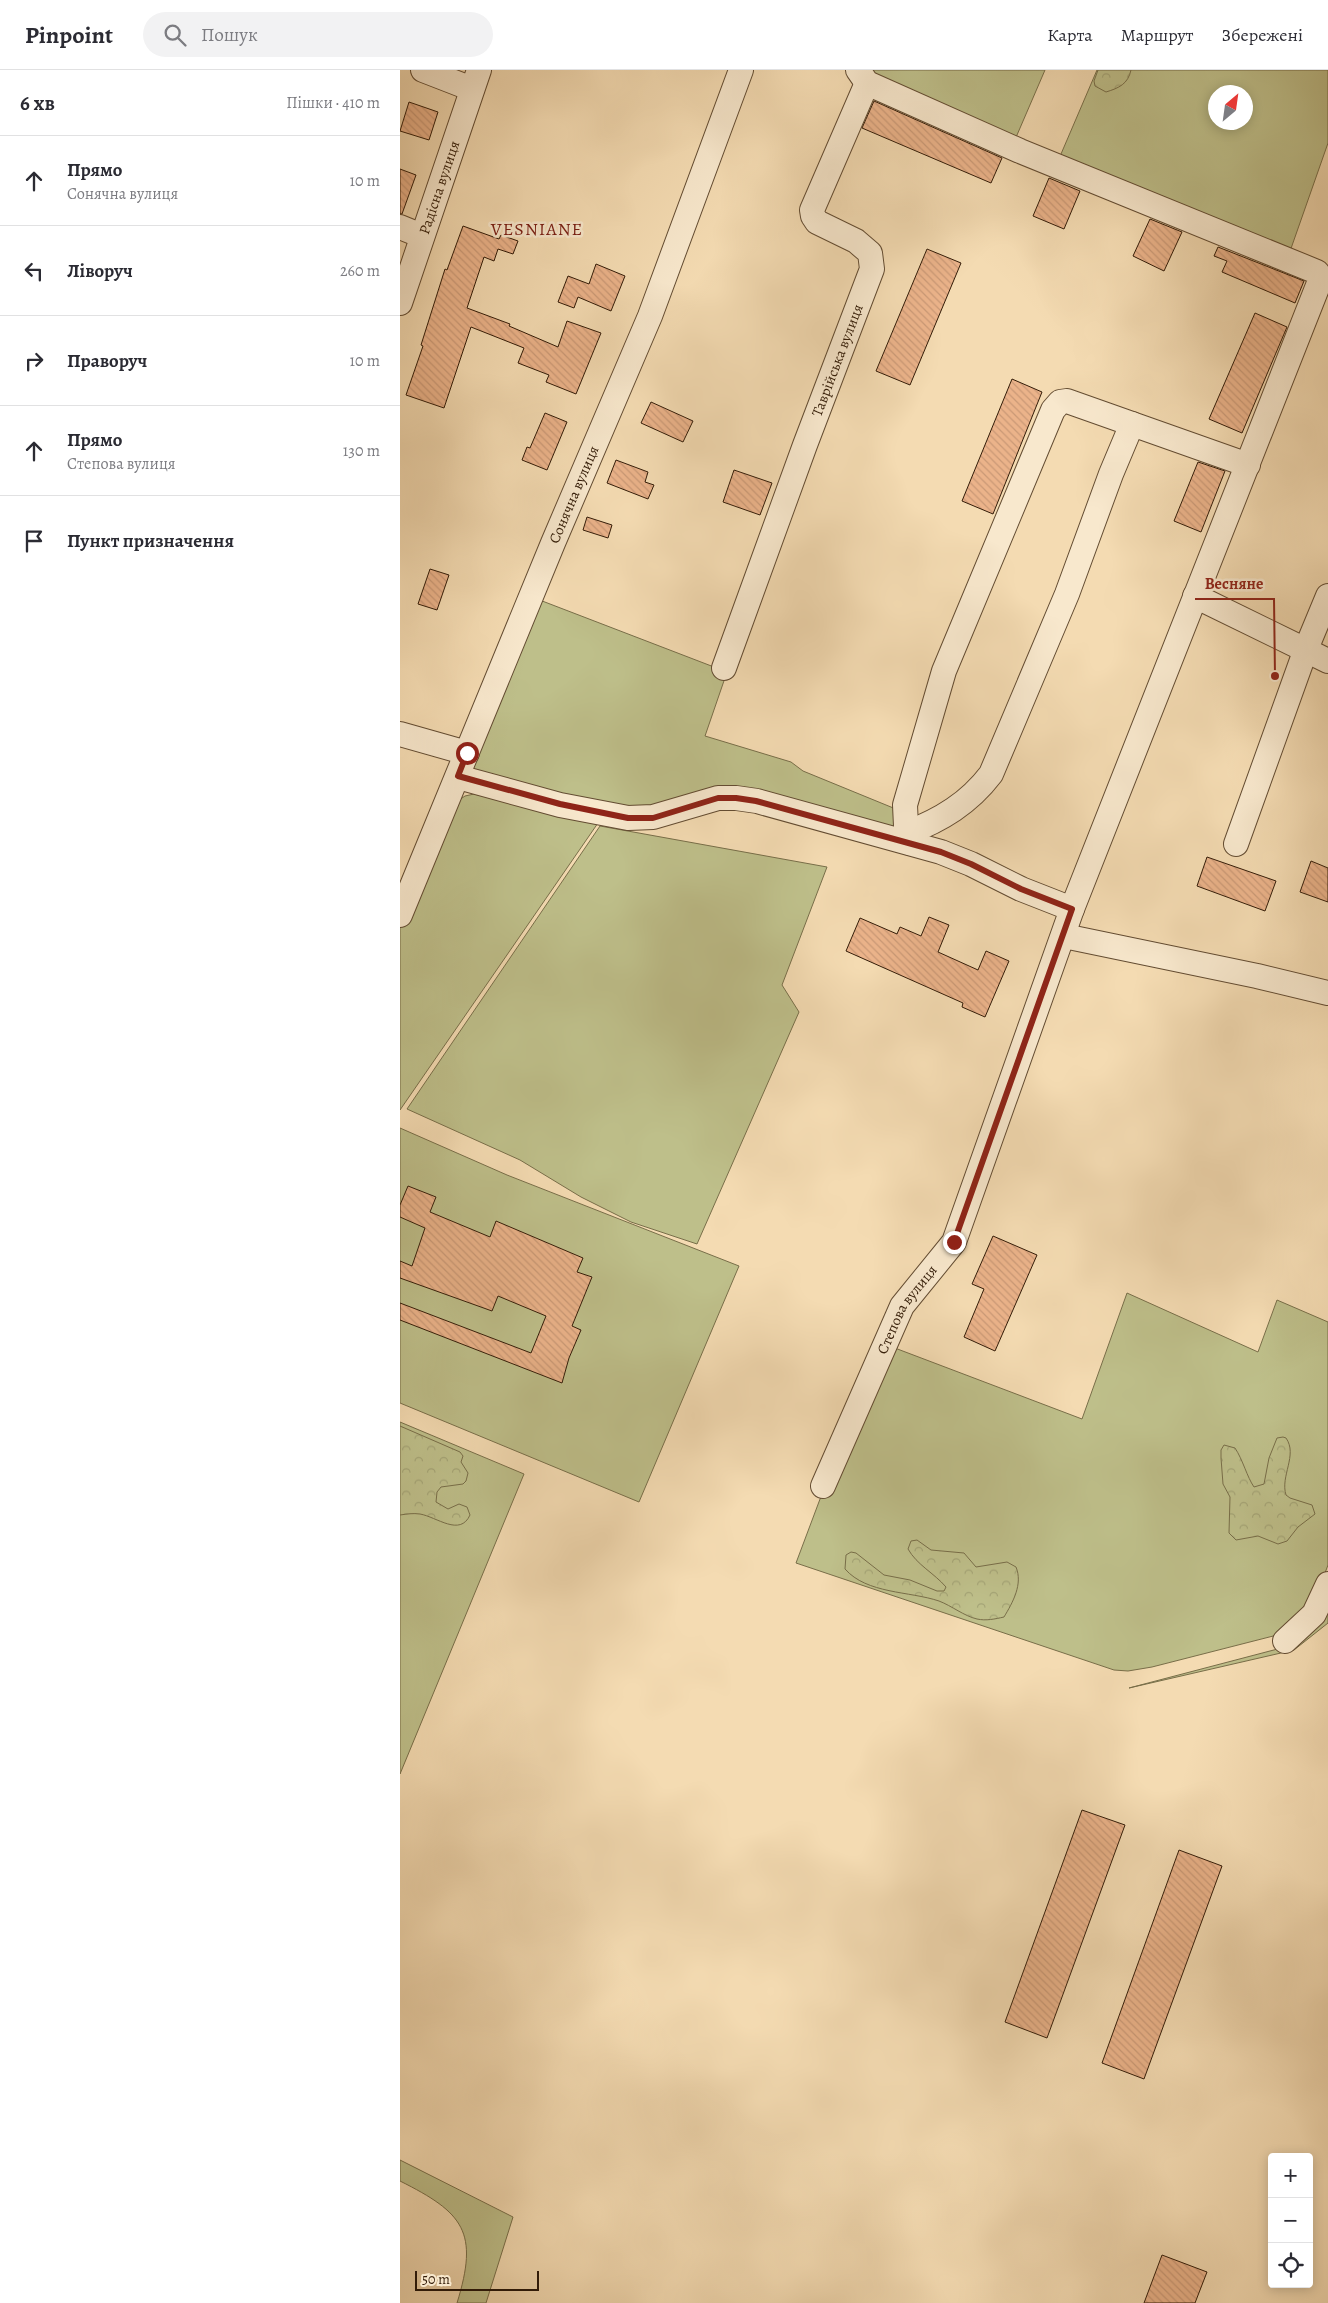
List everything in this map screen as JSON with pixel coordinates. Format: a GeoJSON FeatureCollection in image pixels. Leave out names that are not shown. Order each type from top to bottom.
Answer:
{"type":"FeatureCollection","features":[{"type":"Feature","properties":{"kind":"street"},"geometry":{"type":"LineString","coordinates":[[423,70],[476,80]]}},
{"type":"Feature","properties":{"kind":"street","name":"Сонячна вулиця"},"geometry":{"type":"LineString","coordinates":[[400,915],[553,543],[650,316],[741,70]]}},
{"type":"Feature","properties":{"kind":"street","name":"Степова вулиця"},"geometry":{"type":"LineString","coordinates":[[823,1486],[902,1306],[954,1242],[1072,909],[1319,286],[1320,278],[1317,272],[1020,152],[862,76]]}},
{"type":"Feature","properties":{"kind":"street","name":"Таврійська вулиця"},"geometry":{"type":"LineString","coordinates":[[724,668],[805,445],[872,269],[870,253],[856,241],[817,222],[812,210],[862,76]]}},
{"type":"Feature","properties":{"kind":"street","name":"Радісна вулиця"},"geometry":{"type":"LineString","coordinates":[[400,303],[411,232],[476,80]]}},
{"type":"Feature","properties":{"kind":"street"},"geometry":{"type":"LineString","coordinates":[[909,838],[905,805],[944,671],[1053,410],[1060,402],[1067,401],[1248,466]]}},
{"type":"Feature","properties":{"kind":"street"},"geometry":{"type":"LineString","coordinates":[[909,838],[962,805],[978,791],[991,774],[1067,594],[1111,474],[1132,424]]}},
{"type":"Feature","properties":{"kind":"street"},"geometry":{"type":"LineString","coordinates":[[1195,596],[1328,661]]}},
{"type":"Feature","properties":{"kind":"street"},"geometry":{"type":"LineString","coordinates":[[1236,844],[1306,649],[1328,596]]}},
{"type":"Feature","properties":{"kind":"street"},"geometry":{"type":"LineString","coordinates":[[400,734],[467,753]]}},
{"type":"Feature","properties":{"kind":"street"},"geometry":{"type":"LineString","coordinates":[[458,776],[560,804],[628,818],[653,818],[718,798],[736,798],[868,831],[909,838],[1021,889],[1072,909]]}},
{"type":"Feature","properties":{"kind":"street"},"geometry":{"type":"LineString","coordinates":[[868,831],[888,820],[905,805]]}},
{"type":"Feature","properties":{"kind":"street"},"geometry":{"type":"LineString","coordinates":[[1064,936],[1258,976],[1328,993]]}},
{"type":"Feature","properties":{"kind":"street"},"geometry":{"type":"LineString","coordinates":[[1285,1641],[1314,1614],[1328,1584]]}},
{"type":"Feature","properties":{"kind":"green space"},"geometry":{"type":"Polygon","coordinates":[[[863,70],[1045,70],[1014,142],[863,70]]]}},
{"type":"Feature","properties":{"kind":"green space"},"geometry":{"type":"Polygon","coordinates":[[[1097,70],[1328,70],[1328,143],[1288,257],[1058,161],[1097,70]]]}},
{"type":"Feature","properties":{"kind":"green space"},"geometry":{"type":"Polygon","coordinates":[[[1098,70],[1131,70],[1128,79],[1122,85],[1106,92],[1095,86],[1094,81],[1098,70]]]}},
{"type":"Feature","properties":{"kind":"green space"},"geometry":{"type":"Polygon","coordinates":[[[537,599],[727,672],[705,736],[791,762],[803,771],[908,814],[905,835],[734,795],[653,815],[470,774],[537,599]]]}},
{"type":"Feature","properties":{"kind":"green space"},"geometry":{"type":"Polygon","coordinates":[[[474,794],[598,823],[400,1110],[400,925],[459,800],[474,794]]]}},
{"type":"Feature","properties":{"kind":"green space"},"geometry":{"type":"Polygon","coordinates":[[[600,826],[827,867],[782,985],[799,1012],[697,1244],[631,1222],[581,1197],[520,1160],[407,1109],[600,826]]]}},
{"type":"Feature","properties":{"kind":"green space"},"geometry":{"type":"Polygon","coordinates":[[[400,1128],[507,1175],[739,1266],[639,1502],[400,1403],[400,1128]]]}},
{"type":"Feature","properties":{"kind":"green space"},"geometry":{"type":"Polygon","coordinates":[[[1127,1293],[1258,1352],[1277,1300],[1328,1322],[1328,1565],[1317,1594],[1285,1633],[1152,1667],[1128,1671],[1114,1670],[796,1563],[879,1342],[1082,1419],[1127,1293]]]}},
{"type":"Feature","properties":{"kind":"green space"},"geometry":{"type":"Polygon","coordinates":[[[400,1422],[524,1474],[400,1774],[400,1422]]]}},
{"type":"Feature","properties":{"kind":"green space"},"geometry":{"type":"Polygon","coordinates":[[[400,1426],[460,1452],[463,1456],[461,1462],[468,1473],[466,1481],[463,1484],[441,1487],[437,1492],[436,1502],[448,1509],[459,1504],[467,1507],[470,1515],[460,1525],[448,1524],[420,1514],[400,1515],[400,1426]]]}},
{"type":"Feature","properties":{"kind":"green space"},"geometry":{"type":"Polygon","coordinates":[[[1277,1438],[1286,1438],[1290,1451],[1285,1480],[1286,1495],[1312,1505],[1315,1514],[1298,1527],[1287,1541],[1278,1544],[1258,1536],[1236,1540],[1229,1533],[1230,1497],[1223,1484],[1221,1450],[1224,1445],[1235,1448],[1254,1487],[1264,1484],[1269,1458],[1277,1438]]]}},
{"type":"Feature","properties":{"kind":"green space"},"geometry":{"type":"Polygon","coordinates":[[[917,1540],[931,1550],[964,1553],[976,1567],[1007,1562],[1016,1567],[1018,1586],[1014,1599],[1004,1617],[987,1620],[972,1618],[939,1601],[889,1591],[865,1583],[845,1569],[846,1555],[851,1552],[856,1553],[884,1575],[910,1580],[937,1591],[944,1591],[946,1587],[916,1560],[908,1549],[911,1541],[917,1540]]]}},
{"type":"Feature","properties":{"kind":"green space"},"geometry":{"type":"Polygon","coordinates":[[[1328,1601],[1328,1623],[1294,1650],[1129,1688],[1289,1646],[1328,1601]]]}},
{"type":"Feature","properties":{"kind":"green space"},"geometry":{"type":"Polygon","coordinates":[[[400,2160],[513,2217],[486,2303],[457,2303],[466,2258],[466,2242],[461,2227],[452,2215],[439,2204],[400,2181],[400,2160]]]}},
{"type":"Feature","properties":{"kind":"building"},"geometry":{"type":"Polygon","coordinates":[[[874,101],[1002,158],[991,183],[862,128],[874,101]]]}},
{"type":"Feature","properties":{"kind":"building"},"geometry":{"type":"Polygon","coordinates":[[[409,102],[438,112],[429,140],[400,131],[409,102]]]}},
{"type":"Feature","properties":{"kind":"building"},"geometry":{"type":"Polygon","coordinates":[[[400,169],[416,175],[402,214],[400,214],[400,169]]]}},
{"type":"Feature","properties":{"kind":"building"},"geometry":{"type":"Polygon","coordinates":[[[1049,178],[1080,191],[1064,229],[1033,216],[1049,178]]]}},
{"type":"Feature","properties":{"kind":"building"},"geometry":{"type":"Polygon","coordinates":[[[1150,219],[1182,232],[1164,271],[1133,256],[1150,219]]]}},
{"type":"Feature","properties":{"kind":"building"},"geometry":{"type":"Polygon","coordinates":[[[463,226],[499,239],[501,235],[518,241],[513,254],[498,249],[494,261],[484,257],[467,308],[510,324],[509,326],[558,347],[567,321],[601,333],[576,394],[546,382],[549,375],[518,363],[524,348],[471,327],[444,408],[406,395],[423,346],[421,345],[445,269],[447,270],[463,226]]]}},
{"type":"Feature","properties":{"kind":"building"},"geometry":{"type":"Polygon","coordinates":[[[1218,247],[1304,281],[1295,303],[1222,272],[1227,261],[1214,256],[1218,247]]]}},
{"type":"Feature","properties":{"kind":"building"},"geometry":{"type":"Polygon","coordinates":[[[927,249],[961,263],[910,385],[876,371],[927,249]]]}},
{"type":"Feature","properties":{"kind":"building"},"geometry":{"type":"Polygon","coordinates":[[[596,264],[625,276],[611,311],[578,297],[574,308],[558,302],[568,276],[589,284],[596,264]]]}},
{"type":"Feature","properties":{"kind":"building"},"geometry":{"type":"Polygon","coordinates":[[[1255,313],[1287,327],[1242,433],[1209,419],[1255,313]]]}},
{"type":"Feature","properties":{"kind":"building"},"geometry":{"type":"Polygon","coordinates":[[[1012,379],[1042,392],[993,514],[962,501],[1012,379]]]}},
{"type":"Feature","properties":{"kind":"building"},"geometry":{"type":"Polygon","coordinates":[[[651,402],[693,421],[683,442],[641,423],[651,402]]]}},
{"type":"Feature","properties":{"kind":"building"},"geometry":{"type":"Polygon","coordinates":[[[545,413],[567,422],[547,470],[522,460],[527,447],[530,448],[545,413]]]}},
{"type":"Feature","properties":{"kind":"building"},"geometry":{"type":"Polygon","coordinates":[[[616,460],[648,472],[645,482],[654,485],[648,499],[607,483],[616,460]]]}},
{"type":"Feature","properties":{"kind":"building"},"geometry":{"type":"Polygon","coordinates":[[[1198,462],[1225,471],[1201,532],[1174,521],[1198,462]]]}},
{"type":"Feature","properties":{"kind":"building"},"geometry":{"type":"Polygon","coordinates":[[[734,470],[772,483],[760,515],[723,502],[734,470]]]}},
{"type":"Feature","properties":{"kind":"building"},"geometry":{"type":"Polygon","coordinates":[[[587,517],[612,525],[608,538],[583,530],[587,517]]]}},
{"type":"Feature","properties":{"kind":"building"},"geometry":{"type":"Polygon","coordinates":[[[430,569],[449,575],[437,610],[418,604],[430,569]]]}},
{"type":"Feature","properties":{"kind":"building"},"geometry":{"type":"Polygon","coordinates":[[[1207,857],[1276,881],[1265,911],[1197,886],[1207,857]]]}},
{"type":"Feature","properties":{"kind":"building"},"geometry":{"type":"Polygon","coordinates":[[[1311,861],[1328,868],[1328,902],[1300,892],[1311,861]]]}},
{"type":"Feature","properties":{"kind":"building"},"geometry":{"type":"Polygon","coordinates":[[[929,917],[949,925],[938,952],[978,970],[986,951],[1009,961],[985,1017],[962,1007],[963,1003],[846,951],[860,918],[897,934],[900,927],[921,936],[929,917]]]}},
{"type":"Feature","properties":{"kind":"building"},"geometry":{"type":"Polygon","coordinates":[[[408,1186],[436,1197],[430,1212],[490,1237],[496,1221],[583,1258],[577,1272],[592,1277],[572,1326],[581,1330],[569,1358],[562,1383],[400,1320],[400,1303],[531,1353],[546,1316],[498,1296],[492,1311],[400,1278],[400,1261],[412,1266],[425,1228],[400,1217],[400,1205],[408,1186]]]}},
{"type":"Feature","properties":{"kind":"building"},"geometry":{"type":"Polygon","coordinates":[[[993,1236],[1037,1255],[995,1351],[964,1337],[984,1289],[972,1284],[993,1236]]]}},
{"type":"Feature","properties":{"kind":"building"},"geometry":{"type":"Polygon","coordinates":[[[1082,1810],[1125,1825],[1047,2038],[1005,2022],[1082,1810]]]}},
{"type":"Feature","properties":{"kind":"building"},"geometry":{"type":"Polygon","coordinates":[[[1179,1850],[1222,1866],[1144,2079],[1102,2063],[1179,1850]]]}},
{"type":"Feature","properties":{"kind":"building"},"geometry":{"type":"Polygon","coordinates":[[[1162,2255],[1207,2272],[1195,2303],[1144,2303],[1162,2255]]]}},
{"type":"Feature","properties":{"kind":"place","name":"Весняне"},"geometry":{"type":"Point","coordinates":[1275,676]}},
{"type":"Feature","properties":{"kind":"district","name":"VESNIANE"},"geometry":{"type":"Point","coordinates":[537,229]}},
{"type":"Feature","properties":{"kind":"route"},"geometry":{"type":"LineString","coordinates":[[467,753],[458,776],[560,804],[628,818],[653,818],[718,798],[756,801],[941,852],[971,864],[1021,889],[1072,909],[954,1242]]}}]}
